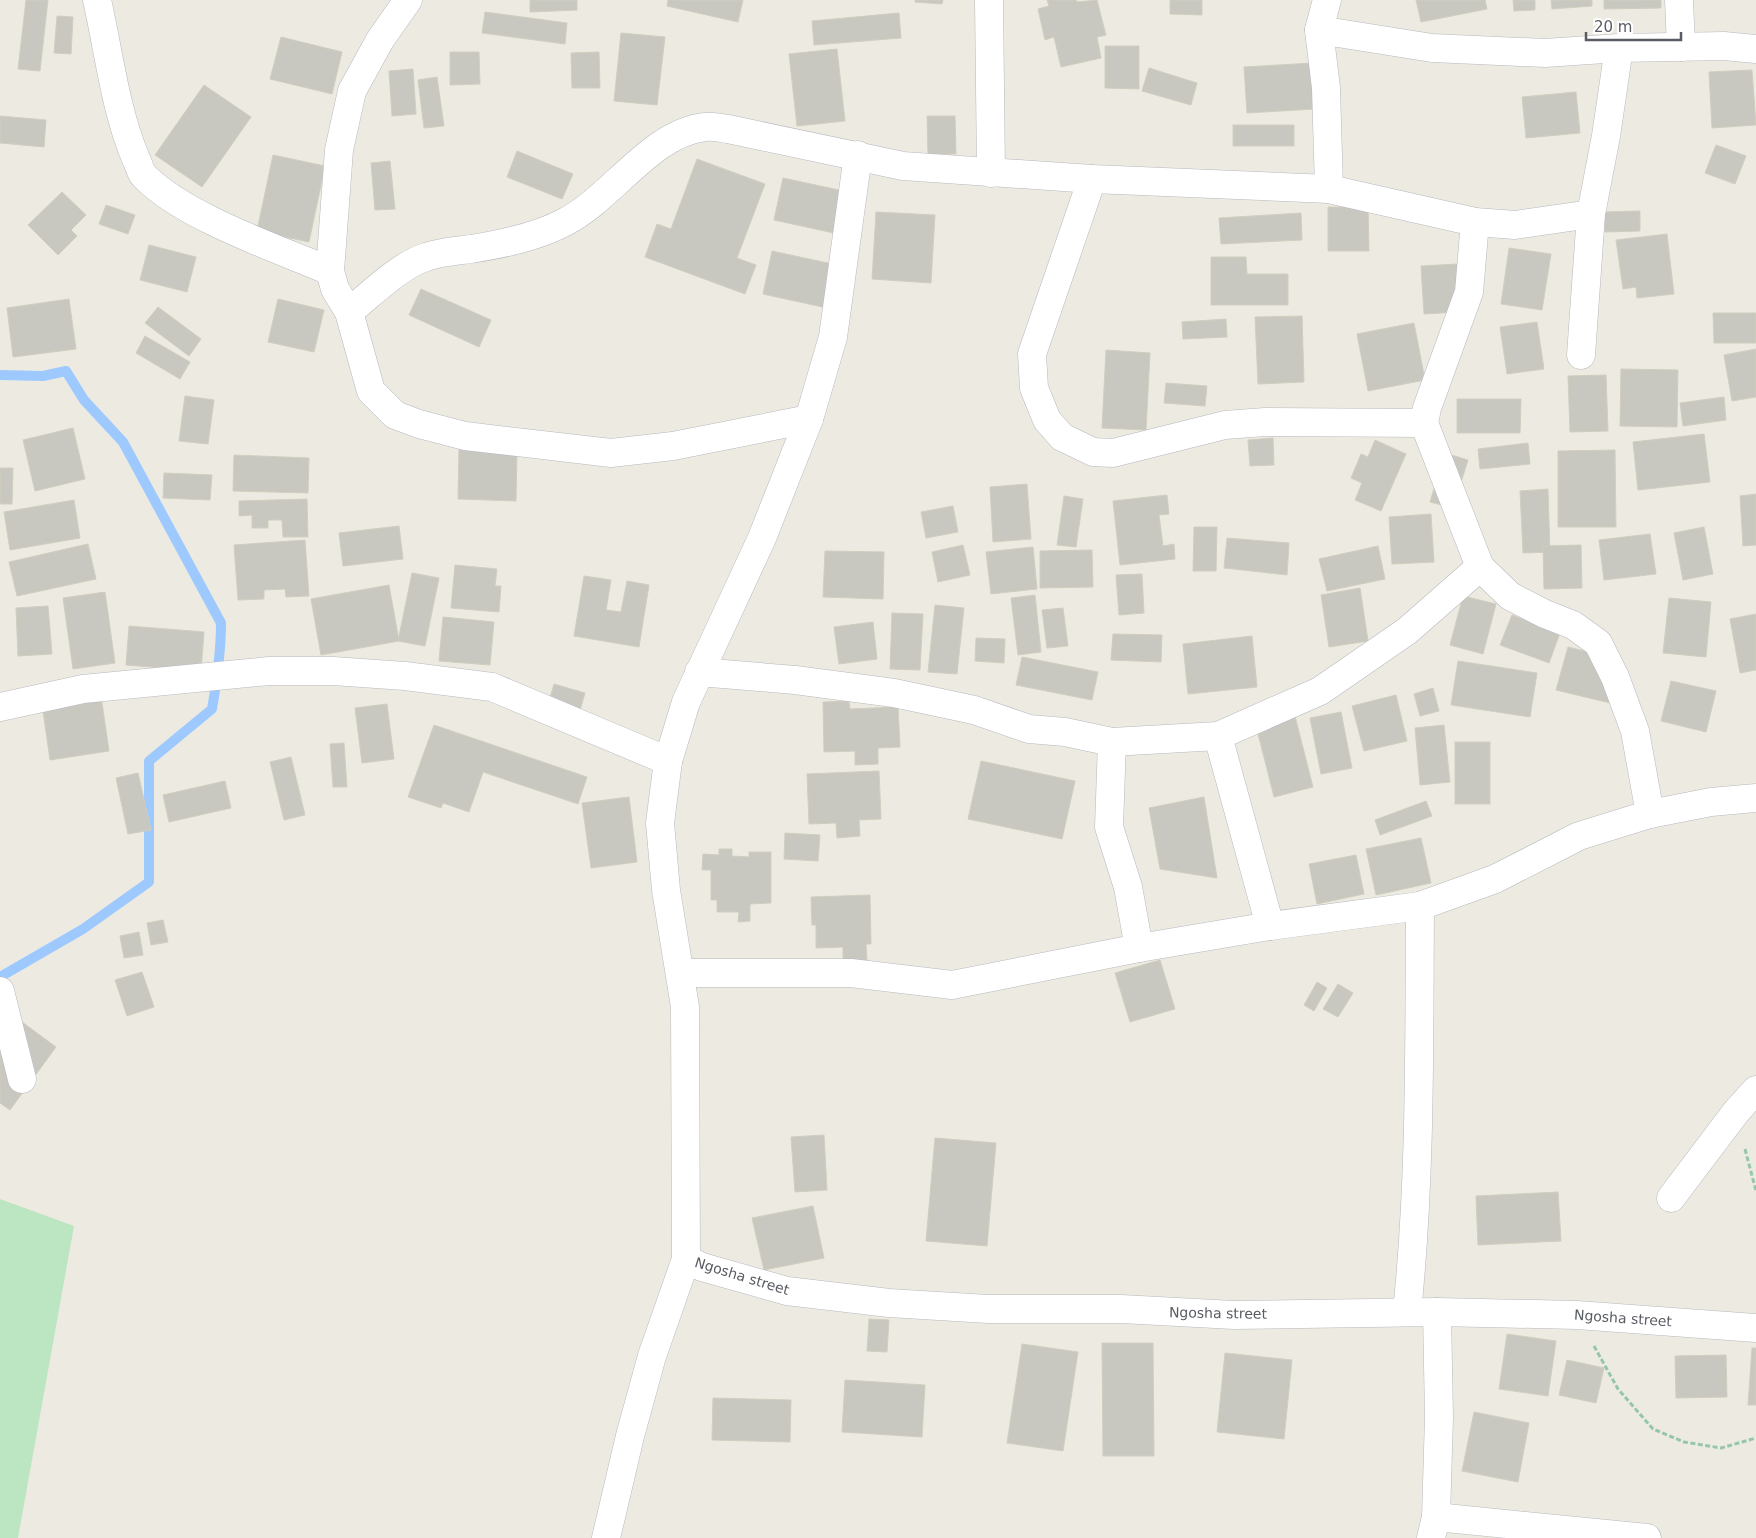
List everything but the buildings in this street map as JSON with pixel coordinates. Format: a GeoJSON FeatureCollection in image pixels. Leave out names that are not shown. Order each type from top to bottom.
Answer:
{"type":"FeatureCollection","features":[{"type":"Feature","properties":{"kind":"street"},"geometry":{"type":"LineString","coordinates":[[97,0],[116,92],[131,146],[143,175],[173,198],[212,220],[330,271]]}},
{"type":"Feature","properties":{"kind":"street"},"geometry":{"type":"LineString","coordinates":[[408,0],[380,40],[352,91],[339,150],[330,271],[335,289],[349,312],[371,391],[395,414],[419,424],[465,436],[611,453],[673,446],[809,419]]}},
{"type":"Feature","properties":{"kind":"street"},"geometry":{"type":"LineString","coordinates":[[989,0],[991,173]]}},
{"type":"Feature","properties":{"kind":"street"},"geometry":{"type":"LineString","coordinates":[[1327,0],[1319,30],[1326,88],[1329,189]]}},
{"type":"Feature","properties":{"kind":"street"},"geometry":{"type":"LineString","coordinates":[[1679,0],[1681,47]]}},
{"type":"Feature","properties":{"kind":"street"},"geometry":{"type":"LineString","coordinates":[[1319,30],[1432,48],[1545,53],[1619,48],[1724,46],[1756,49]]}},
{"type":"Feature","properties":{"kind":"street"},"geometry":{"type":"LineString","coordinates":[[1581,355],[1591,214],[1606,136],[1619,48]]}},
{"type":"Feature","properties":{"kind":"street"},"geometry":{"type":"LineString","coordinates":[[349,312],[413,262],[426,257],[495,245],[540,232],[565,222],[594,203],[649,155],[674,137],[706,127],[728,129],[858,155],[902,166],[1092,179],[1329,189],[1475,222],[1515,225],[1591,214]]}},
{"type":"Feature","properties":{"kind":"street"},"geometry":{"type":"LineString","coordinates":[[606,1538],[630,1436],[652,1356],[686,1259],[685,1007],[666,890],[660,823],[668,761],[686,702],[762,538],[809,419],[833,337],[858,155]]}},
{"type":"Feature","properties":{"kind":"street"},"geometry":{"type":"LineString","coordinates":[[1092,179],[1032,354],[1034,388],[1047,420],[1062,437],[1093,452],[1113,453],[1225,425],[1265,422],[1424,423]]}},
{"type":"Feature","properties":{"kind":"street"},"geometry":{"type":"LineString","coordinates":[[1475,222],[1469,292],[1427,408],[1424,423],[1480,567],[1510,596],[1573,625],[1598,643],[1615,676],[1634,731],[1650,814]]}},
{"type":"Feature","properties":{"kind":"street"},"geometry":{"type":"LineString","coordinates":[[699,672],[795,680],[894,693],[974,710],[1029,729],[1065,732],[1112,742],[1218,736],[1320,691],[1407,631],[1480,567]]}},
{"type":"Feature","properties":{"kind":"street"},"geometry":{"type":"LineString","coordinates":[[0,706],[83,689],[269,671],[333,671],[405,676],[492,687],[668,761]]}},
{"type":"Feature","properties":{"kind":"street"},"geometry":{"type":"LineString","coordinates":[[1218,736],[1270,926]]}},
{"type":"Feature","properties":{"kind":"street"},"geometry":{"type":"LineString","coordinates":[[1112,742],[1110,828],[1128,887],[1139,948]]}},
{"type":"Feature","properties":{"kind":"street"},"geometry":{"type":"LineString","coordinates":[[680,973],[851,973],[952,985],[1139,948],[1270,926],[1420,906],[1495,878],[1580,836],[1650,814],[1711,802],[1756,798]]}},
{"type":"Feature","properties":{"kind":"street"},"geometry":{"type":"LineString","coordinates":[[1407,1312],[1415,1212],[1419,1076],[1420,906]]}},
{"type":"Feature","properties":{"kind":"street"},"geometry":{"type":"LineString","coordinates":[[0,991],[22,1079]]}},
{"type":"Feature","properties":{"kind":"street"},"geometry":{"type":"LineString","coordinates":[[1671,1198],[1736,1112],[1756,1090]]}},
{"type":"Feature","properties":{"kind":"street","name":"Ngosha street"},"geometry":{"type":"LineString","coordinates":[[686,1259],[702,1267],[787,1291],[889,1303],[988,1309],[1120,1309],[1234,1315],[1407,1312],[1578,1314],[1756,1328]]}},
{"type":"Feature","properties":{"kind":"street"},"geometry":{"type":"LineString","coordinates":[[1438,1312],[1439,1416],[1434,1528],[1647,1538]]}},
{"type":"Feature","properties":{"kind":"path"},"geometry":{"type":"LineString","coordinates":[[1578,1314],[1618,1389],[1653,1429],[1684,1442],[1721,1448],[1756,1438]]}},
{"type":"Feature","properties":{"kind":"green space"},"geometry":{"type":"Polygon","coordinates":[[[0,1199],[74,1226],[18,1538],[0,1538],[0,1199]]]}},
{"type":"Feature","properties":{"kind":"waterway"},"geometry":{"type":"LineString","coordinates":[[0,375],[43,376],[66,371],[84,400],[123,442],[221,623],[212,709],[149,761],[149,882],[83,929],[0,977]]}}]}
